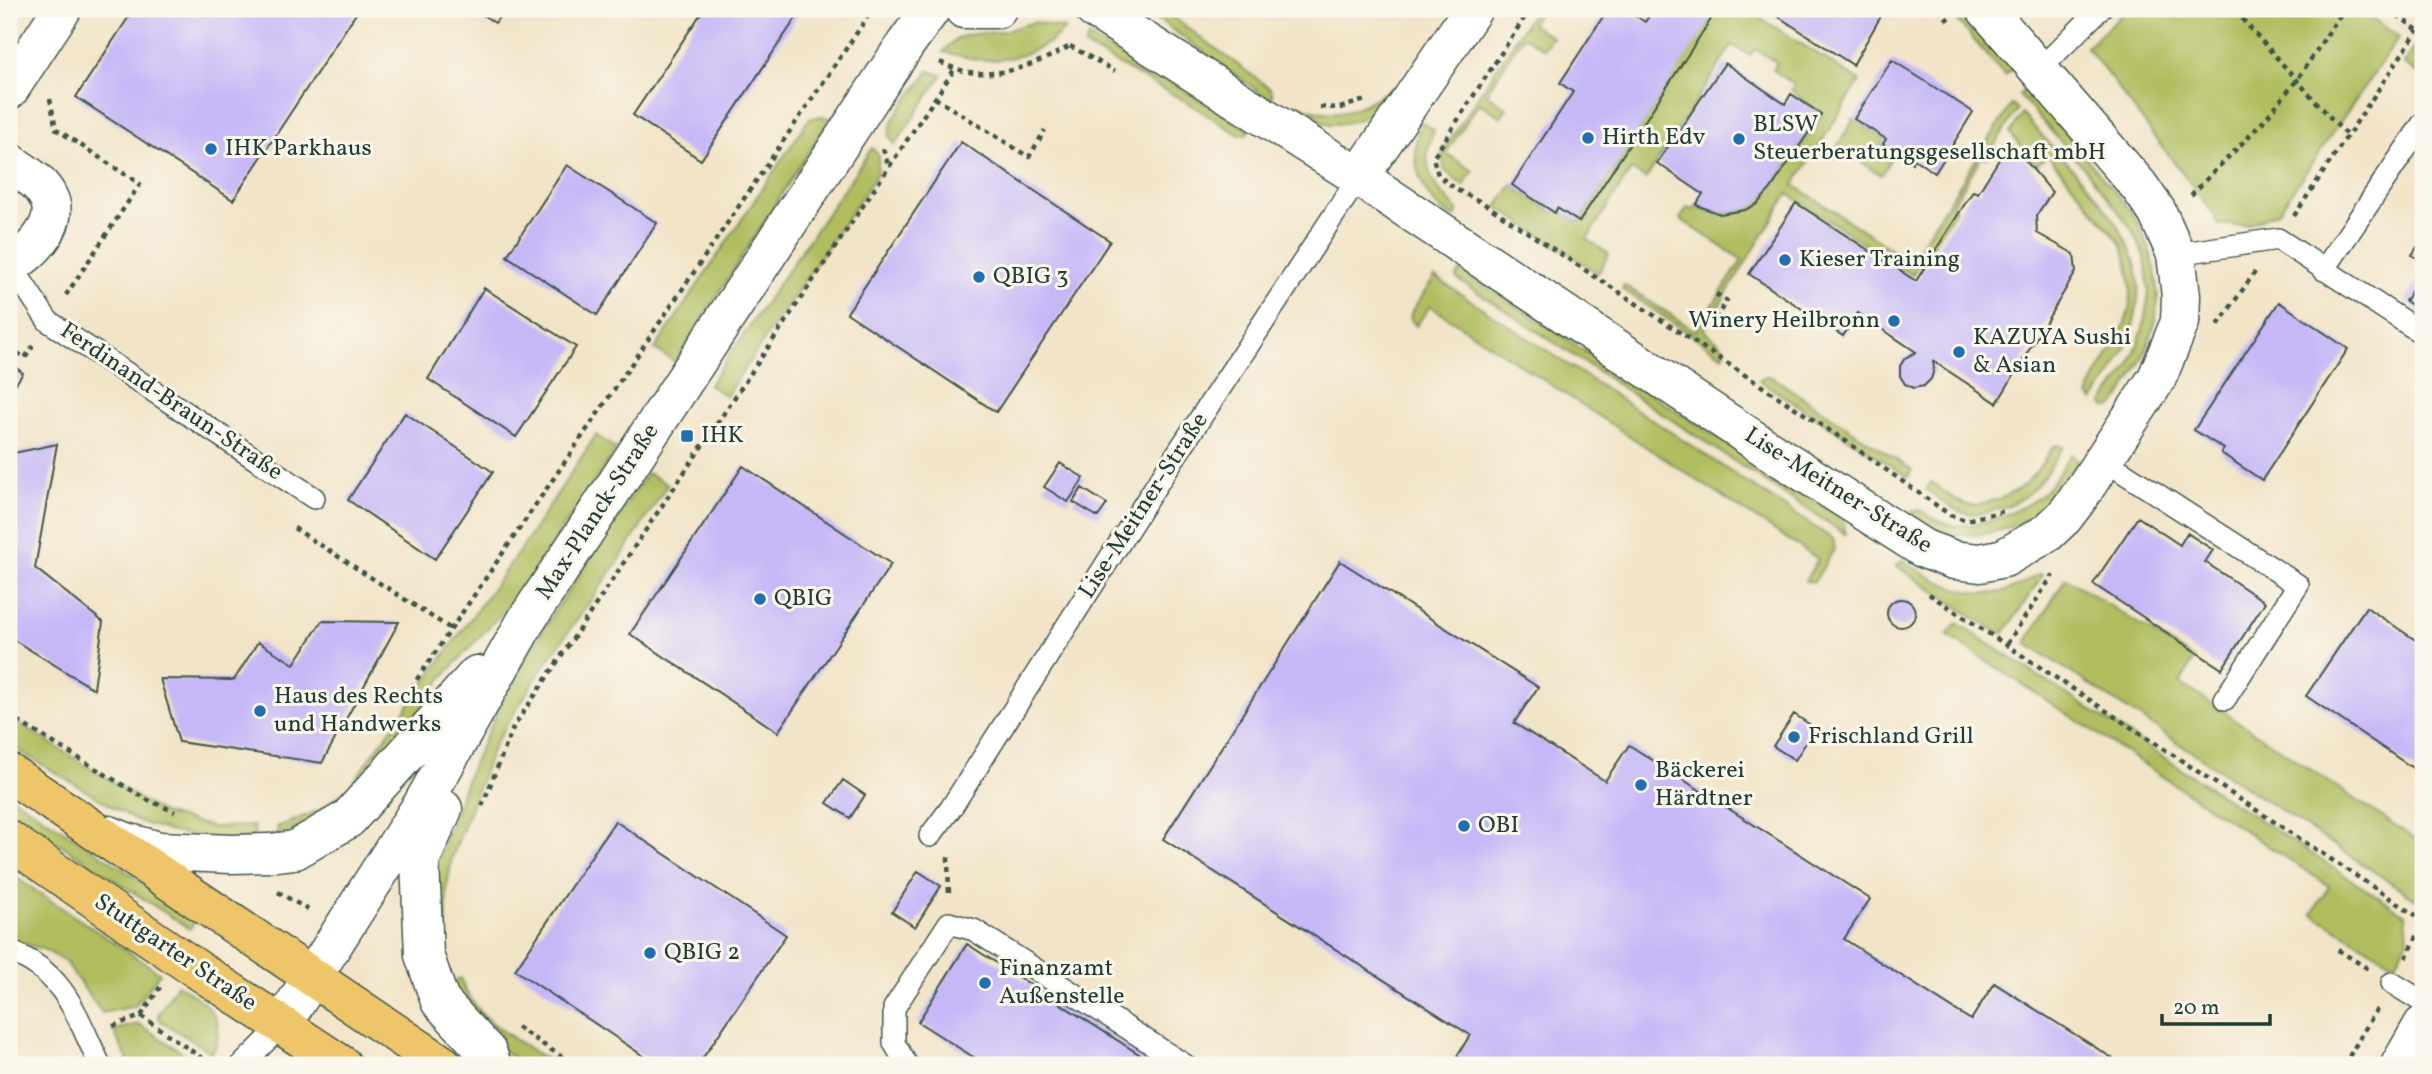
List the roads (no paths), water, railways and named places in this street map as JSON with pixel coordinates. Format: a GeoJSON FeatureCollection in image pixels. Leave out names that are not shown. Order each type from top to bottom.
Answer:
{"type":"FeatureCollection","features":[{"type":"Feature","properties":{"kind":"main road"},"geometry":{"type":"LineString","coordinates":[[9,773],[443,1065]]}},
{"type":"Feature","properties":{"kind":"main road","name":"Stuttgarter Straße"},"geometry":{"type":"LineString","coordinates":[[9,840],[342,1065]]}},
{"type":"Feature","properties":{"kind":"street"},"geometry":{"type":"LineString","coordinates":[[9,90],[62,9]]}},
{"type":"Feature","properties":{"kind":"street","name":"Max-Planck-Straße"},"geometry":{"type":"LineString","coordinates":[[281,1026],[422,805],[526,621],[931,9]]}},
{"type":"Feature","properties":{"kind":"street"},"geometry":{"type":"LineString","coordinates":[[964,9],[998,9]]}},
{"type":"Feature","properties":{"kind":"street","name":"Lise-Meitner-Straße"},"geometry":{"type":"LineString","coordinates":[[1094,9],[1359,177],[1756,441],[1924,548],[1954,560],[1980,563],[2004,558],[2047,533],[2064,517],[2157,378],[2180,321],[2181,296],[2170,239],[2138,186],[1986,9]]}},
{"type":"Feature","properties":{"kind":"street","name":"Lise-Meitner-Straße"},"geometry":{"type":"LineString","coordinates":[[1359,177],[1473,9]]}},
{"type":"Feature","properties":{"kind":"street","name":"Ferdinand-Braun-Straße"},"geometry":{"type":"LineString","coordinates":[[9,162],[43,189],[50,200],[52,213],[38,242],[10,265]]}},
{"type":"Feature","properties":{"kind":"street"},"geometry":{"type":"LineString","coordinates":[[97,830],[126,842],[160,851],[231,854],[295,850],[348,819],[526,621]]}},
{"type":"Feature","properties":{"kind":"street"},"geometry":{"type":"LineString","coordinates":[[492,1065],[487,1052],[440,1001],[428,967],[424,955],[420,861],[526,621]]}},
{"type":"Feature","properties":{"kind":"street"},"geometry":{"type":"LineString","coordinates":[[2400,1065],[2423,1025]]}},
{"type":"Feature","properties":{"kind":"lane"},"geometry":{"type":"LineString","coordinates":[[2039,70],[2100,9]]}},
{"type":"Feature","properties":{"kind":"lane"},"geometry":{"type":"LineString","coordinates":[[2324,270],[2423,122]]}},
{"type":"Feature","properties":{"kind":"lane","name":"Lise-Meitner-Straße"},"geometry":{"type":"LineString","coordinates":[[930,836],[951,808],[1157,484],[1359,177]]}},
{"type":"Feature","properties":{"kind":"lane"},"geometry":{"type":"LineString","coordinates":[[2170,239],[2278,239],[2423,334]]}},
{"type":"Feature","properties":{"kind":"lane","name":"Ferdinand-Braun-Straße"},"geometry":{"type":"LineString","coordinates":[[10,265],[48,321],[314,499]]}},
{"type":"Feature","properties":{"kind":"lane"},"geometry":{"type":"LineString","coordinates":[[2104,460],[2298,585],[2225,699]]}},
{"type":"Feature","properties":{"kind":"lane"},"geometry":{"type":"LineString","coordinates":[[907,1065],[894,1044],[894,1007],[949,923],[974,930],[1185,1065]]}},
{"type":"Feature","properties":{"kind":"lane"},"geometry":{"type":"LineString","coordinates":[[9,951],[27,958],[54,978],[100,1065]]}},
{"type":"Feature","properties":{"kind":"lane"},"geometry":{"type":"LineString","coordinates":[[2392,983],[2423,1002]]}},
{"type":"Feature","properties":{"kind":"lane"},"geometry":{"type":"LineString","coordinates":[[251,1061],[281,1026]]}},
{"type":"Feature","properties":{"kind":"place","name":"Hirth Edv"},"geometry":{"type":"Point","coordinates":[1588,138]}},
{"type":"Feature","properties":{"kind":"place","name":"BLSW Steuerberatungsgesellschaft mbH"},"geometry":{"type":"Point","coordinates":[1739,139]}},
{"type":"Feature","properties":{"kind":"place","name":"IHK Parkhaus"},"geometry":{"type":"Point","coordinates":[211,149]}},
{"type":"Feature","properties":{"kind":"place","name":"Kieser Training"},"geometry":{"type":"Point","coordinates":[1785,260]}},
{"type":"Feature","properties":{"kind":"place","name":"QBIG 3"},"geometry":{"type":"Point","coordinates":[979,277]}},
{"type":"Feature","properties":{"kind":"place","name":"Winery Heilbronn"},"geometry":{"type":"Point","coordinates":[1894,321]}},
{"type":"Feature","properties":{"kind":"place","name":"KAZUYA Sushi & Asian"},"geometry":{"type":"Point","coordinates":[1959,352]}},
{"type":"Feature","properties":{"kind":"place","name":"IHK"},"geometry":{"type":"Point","coordinates":[687,436]}},
{"type":"Feature","properties":{"kind":"place","name":"QBIG"},"geometry":{"type":"Point","coordinates":[760,599]}},
{"type":"Feature","properties":{"kind":"place","name":"Haus des Rechts und Handwerks"},"geometry":{"type":"Point","coordinates":[260,711]}},
{"type":"Feature","properties":{"kind":"place","name":"Frischland Grill"},"geometry":{"type":"Point","coordinates":[1794,737]}},
{"type":"Feature","properties":{"kind":"place","name":"Bäckerei Härdtner"},"geometry":{"type":"Point","coordinates":[1641,785]}},
{"type":"Feature","properties":{"kind":"place","name":"OBI"},"geometry":{"type":"Point","coordinates":[1464,826]}},
{"type":"Feature","properties":{"kind":"place","name":"QBIG 2"},"geometry":{"type":"Point","coordinates":[650,953]}},
{"type":"Feature","properties":{"kind":"place","name":"Finanzamt Außenstelle"},"geometry":{"type":"Point","coordinates":[985,983]}}]}
